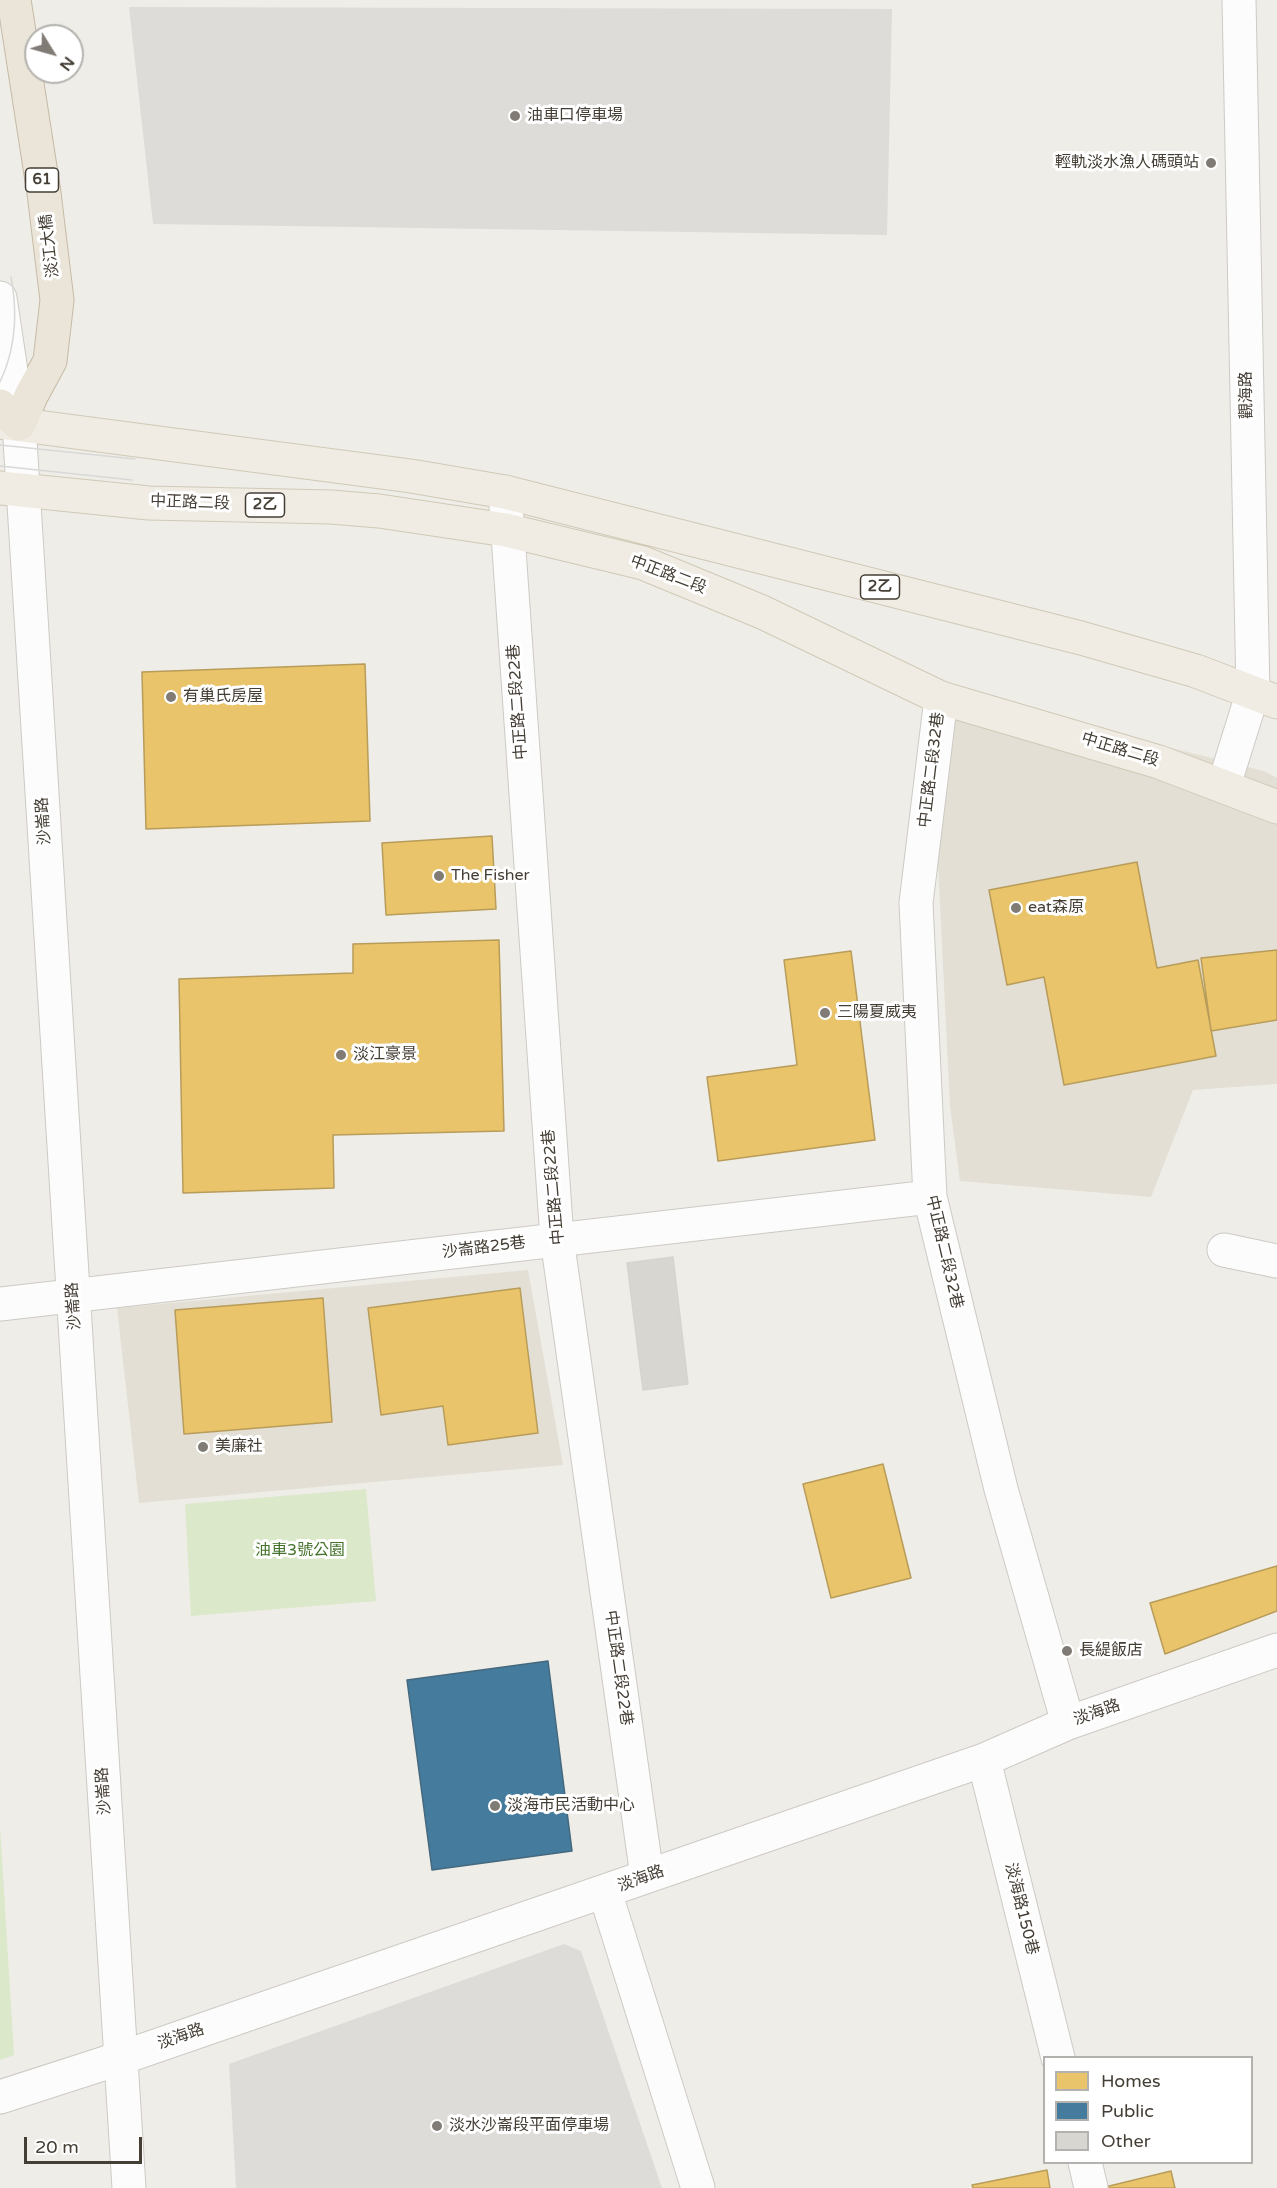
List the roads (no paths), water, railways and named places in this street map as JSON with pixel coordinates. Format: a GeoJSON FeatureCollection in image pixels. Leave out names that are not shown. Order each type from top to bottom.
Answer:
{"type":"FeatureCollection","features":[{"type":"Feature","properties":{"kind":"highway","name":"淡江大橋"},"geometry":{"type":"LineString","coordinates":[[5,417],[31,396],[50,361],[57,300],[44,193],[14,0]]}},
{"type":"Feature","properties":{"kind":"main road","name":"2乙"},"geometry":{"type":"LineString","coordinates":[[5,417],[411,476],[505,492],[1081,638],[1196,671],[1265,697]]}},
{"type":"Feature","properties":{"kind":"main road","name":"中正路二段"},"geometry":{"type":"LineString","coordinates":[[12,490],[149,503],[331,507],[506,530],[644,563],[762,612],[941,698],[1160,762],[1277,807]]}},
{"type":"Feature","properties":{"kind":"street"},"geometry":{"type":"LineString","coordinates":[[27,0],[31,24]]}},
{"type":"Feature","properties":{"kind":"street","name":"觀海路"},"geometry":{"type":"LineString","coordinates":[[1224,785],[1265,697],[1239,0]]}},
{"type":"Feature","properties":{"kind":"street"},"geometry":{"type":"LineString","coordinates":[[5,417],[48,398],[61,364],[70,300],[60,187],[42,84]]}},
{"type":"Feature","properties":{"kind":"street","name":"沙崙路"},"geometry":{"type":"LineString","coordinates":[[0,298],[5,417],[74,1297],[129,2188]]}},
{"type":"Feature","properties":{"kind":"street","name":"中正路二段22巷"},"geometry":{"type":"LineString","coordinates":[[505,492],[557,1239],[647,1876]]}},
{"type":"Feature","properties":{"kind":"street","name":"中正路二段32巷"},"geometry":{"type":"LineString","coordinates":[[941,698],[916,903],[930,1197],[1001,1489],[1068,1723]]}},
{"type":"Feature","properties":{"kind":"street","name":"沙崙路25巷"},"geometry":{"type":"LineString","coordinates":[[0,1304],[930,1197]]}},
{"type":"Feature","properties":{"kind":"street"},"geometry":{"type":"LineString","coordinates":[[1224,1250],[1277,1261]]}},
{"type":"Feature","properties":{"kind":"street","name":"淡海路"},"geometry":{"type":"LineString","coordinates":[[0,2097],[121,2058],[984,1760],[1068,1723],[1270,1663]]}},
{"type":"Feature","properties":{"kind":"street","name":"淡海路150巷"},"geometry":{"type":"LineString","coordinates":[[984,1760],[1058,2056]]}},
{"type":"Feature","properties":{"kind":"street"},"geometry":{"type":"LineString","coordinates":[[605,1892],[698,2188]]}},
{"type":"Feature","properties":{"kind":"street"},"geometry":{"type":"LineString","coordinates":[[1085,2164],[1091,2188]]}},
{"type":"Feature","properties":{"kind":"tram line"},"geometry":{"type":"LineString","coordinates":[[0,382],[14,331],[11,277]]}},
{"type":"Feature","properties":{"kind":"tram line"},"geometry":{"type":"LineString","coordinates":[[0,445],[135,459]]}},
{"type":"Feature","properties":{"kind":"tram line"},"geometry":{"type":"LineString","coordinates":[[0,466],[132,480]]}},
{"type":"Feature","properties":{"kind":"place","name":"油車口停車場"},"geometry":{"type":"Point","coordinates":[515,116]}},
{"type":"Feature","properties":{"kind":"place","name":"輕軌淡水漁人碼頭站"},"geometry":{"type":"Point","coordinates":[1211,163]}},
{"type":"Feature","properties":{"kind":"place","name":"有巢氏房屋"},"geometry":{"type":"Point","coordinates":[171,697]}},
{"type":"Feature","properties":{"kind":"place","name":"The Fisher"},"geometry":{"type":"Point","coordinates":[439,876]}},
{"type":"Feature","properties":{"kind":"place","name":"eat森原"},"geometry":{"type":"Point","coordinates":[1016,908]}},
{"type":"Feature","properties":{"kind":"place","name":"三陽夏威夷"},"geometry":{"type":"Point","coordinates":[825,1013]}},
{"type":"Feature","properties":{"kind":"place","name":"淡江豪景"},"geometry":{"type":"Point","coordinates":[341,1055]}},
{"type":"Feature","properties":{"kind":"place","name":"美廉社"},"geometry":{"type":"Point","coordinates":[203,1447]}},
{"type":"Feature","properties":{"kind":"place","name":"長緹飯店"},"geometry":{"type":"Point","coordinates":[1067,1651]}},
{"type":"Feature","properties":{"kind":"place","name":"淡海市民活動中心"},"geometry":{"type":"Point","coordinates":[495,1806]}},
{"type":"Feature","properties":{"kind":"place","name":"淡水沙崙段平面停車場"},"geometry":{"type":"Point","coordinates":[437,2126]}},
{"type":"Feature","properties":{"kind":"park label","name":"油車3號公園"},"geometry":{"type":"Point","coordinates":[300,1551]}}]}
